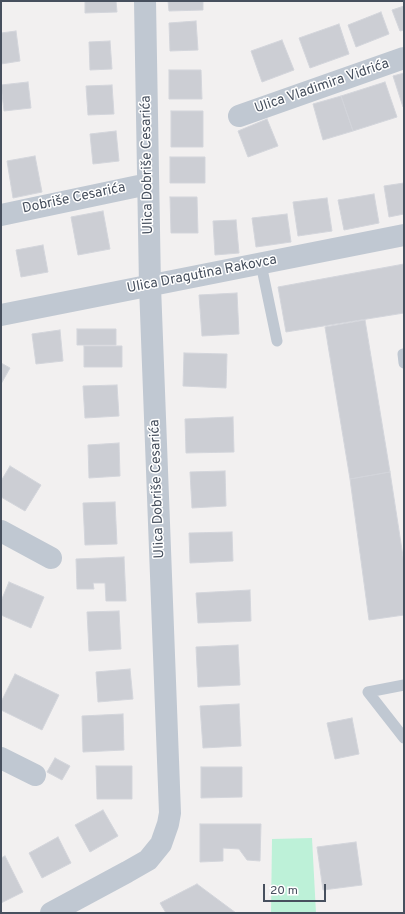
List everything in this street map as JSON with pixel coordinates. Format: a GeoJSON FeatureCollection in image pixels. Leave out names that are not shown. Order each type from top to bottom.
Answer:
{"type":"FeatureCollection","features":[{"type":"Feature","properties":{"kind":"street","name":"Ulica Dobriše Cesarića"},"geometry":{"type":"LineString","coordinates":[[51,913],[148,860],[162,844],[170,813],[150,286],[145,1]]}},
{"type":"Feature","properties":{"kind":"street","name":"Ulica Vladimira Vidrića"},"geometry":{"type":"LineString","coordinates":[[240,116],[404,58]]}},
{"type":"Feature","properties":{"kind":"street","name":"Dobriše Cesarića"},"geometry":{"type":"LineString","coordinates":[[1,215],[148,184]]}},
{"type":"Feature","properties":{"kind":"street","name":"Ulica Dragutina Rakovca"},"geometry":{"type":"LineString","coordinates":[[1,315],[404,235]]}},
{"type":"Feature","properties":{"kind":"street"},"geometry":{"type":"LineString","coordinates":[[1,531],[51,558]]}},
{"type":"Feature","properties":{"kind":"street"},"geometry":{"type":"LineString","coordinates":[[1,758],[35,775]]}},
{"type":"Feature","properties":{"kind":"lane"},"geometry":{"type":"LineString","coordinates":[[261,264],[277,341]]}},
{"type":"Feature","properties":{"kind":"lane"},"geometry":{"type":"LineString","coordinates":[[404,685],[368,692],[404,738]]}},
{"type":"Feature","properties":{"kind":"green space"},"geometry":{"type":"Polygon","coordinates":[[[312,838],[316,913],[271,913],[272,839],[312,838]]]}},
{"type":"Feature","properties":{"kind":"building"},"geometry":{"type":"Polygon","coordinates":[[[85,1],[116,1],[117,12],[85,13],[85,1]]]}},
{"type":"Feature","properties":{"kind":"building"},"geometry":{"type":"Polygon","coordinates":[[[168,1],[203,1],[203,10],[169,11],[168,1]]]}},
{"type":"Feature","properties":{"kind":"building"},"geometry":{"type":"Polygon","coordinates":[[[404,6],[404,30],[400,31],[392,10],[404,6]]]}},
{"type":"Feature","properties":{"kind":"building"},"geometry":{"type":"Polygon","coordinates":[[[381,12],[389,34],[356,47],[348,25],[381,12]]]}},
{"type":"Feature","properties":{"kind":"building"},"geometry":{"type":"Polygon","coordinates":[[[196,21],[198,50],[170,51],[169,23],[196,21]]]}},
{"type":"Feature","properties":{"kind":"building"},"geometry":{"type":"Polygon","coordinates":[[[339,24],[349,54],[310,68],[299,38],[339,24]]]}},
{"type":"Feature","properties":{"kind":"building"},"geometry":{"type":"Polygon","coordinates":[[[16,31],[20,61],[1,64],[1,33],[16,31]]]}},
{"type":"Feature","properties":{"kind":"building"},"geometry":{"type":"Polygon","coordinates":[[[282,40],[294,70],[262,82],[251,51],[282,40]]]}},
{"type":"Feature","properties":{"kind":"building"},"geometry":{"type":"Polygon","coordinates":[[[110,41],[112,69],[90,70],[89,42],[110,41]]]}},
{"type":"Feature","properties":{"kind":"building"},"geometry":{"type":"Polygon","coordinates":[[[169,70],[201,70],[202,99],[169,99],[169,70]]]}},
{"type":"Feature","properties":{"kind":"building"},"geometry":{"type":"Polygon","coordinates":[[[404,73],[404,107],[403,107],[393,76],[404,73]]]}},
{"type":"Feature","properties":{"kind":"building"},"geometry":{"type":"Polygon","coordinates":[[[28,82],[31,108],[4,111],[1,85],[28,82]]]}},
{"type":"Feature","properties":{"kind":"building"},"geometry":{"type":"Polygon","coordinates":[[[385,82],[397,117],[353,131],[341,96],[385,82]]]}},
{"type":"Feature","properties":{"kind":"building"},"geometry":{"type":"Polygon","coordinates":[[[112,85],[114,114],[88,115],[86,86],[112,85]]]}},
{"type":"Feature","properties":{"kind":"building"},"geometry":{"type":"Polygon","coordinates":[[[341,96],[353,131],[323,140],[313,104],[341,96]]]}},
{"type":"Feature","properties":{"kind":"building"},"geometry":{"type":"Polygon","coordinates":[[[171,111],[203,111],[203,147],[171,147],[171,111]]]}},
{"type":"Feature","properties":{"kind":"building"},"geometry":{"type":"Polygon","coordinates":[[[267,119],[278,146],[248,157],[238,131],[267,119]]]}},
{"type":"Feature","properties":{"kind":"building"},"geometry":{"type":"Polygon","coordinates":[[[116,131],[119,161],[93,164],[90,134],[116,131]]]}},
{"type":"Feature","properties":{"kind":"building"},"geometry":{"type":"Polygon","coordinates":[[[35,156],[42,192],[13,198],[7,161],[35,156]]]}},
{"type":"Feature","properties":{"kind":"building"},"geometry":{"type":"Polygon","coordinates":[[[170,157],[205,157],[205,183],[170,183],[170,157]]]}},
{"type":"Feature","properties":{"kind":"building"},"geometry":{"type":"Polygon","coordinates":[[[404,183],[404,214],[389,217],[384,186],[404,183]]]}},
{"type":"Feature","properties":{"kind":"building"},"geometry":{"type":"Polygon","coordinates":[[[374,194],[379,223],[344,230],[338,200],[374,194]]]}},
{"type":"Feature","properties":{"kind":"building"},"geometry":{"type":"Polygon","coordinates":[[[170,197],[197,197],[198,233],[171,233],[170,197]]]}},
{"type":"Feature","properties":{"kind":"building"},"geometry":{"type":"Polygon","coordinates":[[[327,198],[332,231],[298,236],[293,202],[327,198]]]}},
{"type":"Feature","properties":{"kind":"building"},"geometry":{"type":"Polygon","coordinates":[[[103,211],[110,249],[78,255],[71,217],[103,211]]]}},
{"type":"Feature","properties":{"kind":"building"},"geometry":{"type":"Polygon","coordinates":[[[287,214],[291,242],[256,247],[252,218],[287,214]]]}},
{"type":"Feature","properties":{"kind":"building"},"geometry":{"type":"Polygon","coordinates":[[[236,220],[239,253],[215,255],[213,221],[236,220]]]}},
{"type":"Feature","properties":{"kind":"building"},"geometry":{"type":"Polygon","coordinates":[[[43,245],[48,272],[21,277],[16,250],[43,245]]]}},
{"type":"Feature","properties":{"kind":"building"},"geometry":{"type":"Polygon","coordinates":[[[404,264],[404,313],[286,332],[278,287],[404,264]]]}},
{"type":"Feature","properties":{"kind":"building"},"geometry":{"type":"Polygon","coordinates":[[[237,293],[239,334],[202,336],[199,295],[237,293]]]}},
{"type":"Feature","properties":{"kind":"building"},"geometry":{"type":"Polygon","coordinates":[[[365,320],[390,472],[350,479],[325,327],[365,320]]]}},
{"type":"Feature","properties":{"kind":"building"},"geometry":{"type":"Polygon","coordinates":[[[77,329],[116,329],[116,345],[77,345],[77,329]]]}},
{"type":"Feature","properties":{"kind":"building"},"geometry":{"type":"Polygon","coordinates":[[[60,330],[63,361],[36,364],[32,334],[60,330]]]}},
{"type":"Feature","properties":{"kind":"building"},"geometry":{"type":"Polygon","coordinates":[[[84,346],[122,346],[122,367],[84,367],[84,346]]]}},
{"type":"Feature","properties":{"kind":"building"},"geometry":{"type":"Polygon","coordinates":[[[184,353],[227,354],[226,388],[183,386],[184,353]]]}},
{"type":"Feature","properties":{"kind":"building"},"geometry":{"type":"Polygon","coordinates":[[[1,363],[10,368],[1,384],[1,363]]]}},
{"type":"Feature","properties":{"kind":"building"},"geometry":{"type":"Polygon","coordinates":[[[117,385],[119,416],[85,418],[83,386],[117,385]]]}},
{"type":"Feature","properties":{"kind":"building"},"geometry":{"type":"Polygon","coordinates":[[[233,417],[234,452],[186,453],[185,419],[233,417]]]}},
{"type":"Feature","properties":{"kind":"building"},"geometry":{"type":"Polygon","coordinates":[[[119,443],[120,476],[89,478],[88,445],[119,443]]]}},
{"type":"Feature","properties":{"kind":"building"},"geometry":{"type":"Polygon","coordinates":[[[10,466],[41,485],[25,511],[1,497],[1,481],[10,466]]]}},
{"type":"Feature","properties":{"kind":"building"},"geometry":{"type":"Polygon","coordinates":[[[225,471],[226,506],[192,508],[190,472],[225,471]]]}},
{"type":"Feature","properties":{"kind":"building"},"geometry":{"type":"Polygon","coordinates":[[[390,472],[404,563],[404,615],[369,620],[350,479],[390,472]]]}},
{"type":"Feature","properties":{"kind":"building"},"geometry":{"type":"Polygon","coordinates":[[[115,502],[117,544],[85,545],[83,503],[115,502]]]}},
{"type":"Feature","properties":{"kind":"building"},"geometry":{"type":"Polygon","coordinates":[[[232,532],[233,561],[190,563],[189,533],[232,532]]]}},
{"type":"Feature","properties":{"kind":"building"},"geometry":{"type":"Polygon","coordinates":[[[124,557],[126,601],[106,601],[105,583],[93,583],[94,589],[77,589],[76,559],[124,557]]]}},
{"type":"Feature","properties":{"kind":"building"},"geometry":{"type":"Polygon","coordinates":[[[9,582],[44,597],[31,628],[1,615],[1,601],[9,582]]]}},
{"type":"Feature","properties":{"kind":"building"},"geometry":{"type":"Polygon","coordinates":[[[250,590],[251,621],[198,623],[196,593],[250,590]]]}},
{"type":"Feature","properties":{"kind":"building"},"geometry":{"type":"Polygon","coordinates":[[[119,611],[121,649],[89,651],[87,612],[119,611]]]}},
{"type":"Feature","properties":{"kind":"building"},"geometry":{"type":"Polygon","coordinates":[[[238,645],[240,685],[198,687],[196,647],[238,645]]]}},
{"type":"Feature","properties":{"kind":"building"},"geometry":{"type":"Polygon","coordinates":[[[130,669],[133,699],[98,702],[96,672],[130,669]]]}},
{"type":"Feature","properties":{"kind":"building"},"geometry":{"type":"Polygon","coordinates":[[[15,674],[59,695],[42,730],[1,710],[1,702],[15,674]]]}},
{"type":"Feature","properties":{"kind":"building"},"geometry":{"type":"Polygon","coordinates":[[[239,704],[241,746],[203,748],[200,706],[239,704]]]}},
{"type":"Feature","properties":{"kind":"building"},"geometry":{"type":"Polygon","coordinates":[[[123,714],[124,750],[83,752],[82,716],[123,714]]]}},
{"type":"Feature","properties":{"kind":"building"},"geometry":{"type":"Polygon","coordinates":[[[352,718],[359,754],[335,759],[327,723],[352,718]]]}},
{"type":"Feature","properties":{"kind":"building"},"geometry":{"type":"Polygon","coordinates":[[[55,758],[70,766],[62,780],[47,772],[55,758]]]}},
{"type":"Feature","properties":{"kind":"building"},"geometry":{"type":"Polygon","coordinates":[[[96,766],[132,766],[132,799],[97,799],[96,766]]]}},
{"type":"Feature","properties":{"kind":"building"},"geometry":{"type":"Polygon","coordinates":[[[201,767],[242,767],[242,797],[201,798],[201,767]]]}},
{"type":"Feature","properties":{"kind":"building"},"geometry":{"type":"Polygon","coordinates":[[[103,810],[118,836],[90,852],[75,825],[103,810]]]}},
{"type":"Feature","properties":{"kind":"building"},"geometry":{"type":"Polygon","coordinates":[[[200,824],[261,824],[260,861],[247,860],[239,849],[223,848],[223,861],[200,862],[200,824]]]}},
{"type":"Feature","properties":{"kind":"building"},"geometry":{"type":"Polygon","coordinates":[[[58,837],[71,863],[42,878],[29,853],[58,837]]]}},
{"type":"Feature","properties":{"kind":"building"},"geometry":{"type":"Polygon","coordinates":[[[356,842],[362,885],[323,890],[317,847],[356,842]]]}},
{"type":"Feature","properties":{"kind":"building"},"geometry":{"type":"Polygon","coordinates":[[[5,856],[23,892],[1,903],[1,858],[5,856]]]}},
{"type":"Feature","properties":{"kind":"building"},"geometry":{"type":"Polygon","coordinates":[[[197,884],[236,913],[166,913],[160,903],[197,884]]]}}]}
